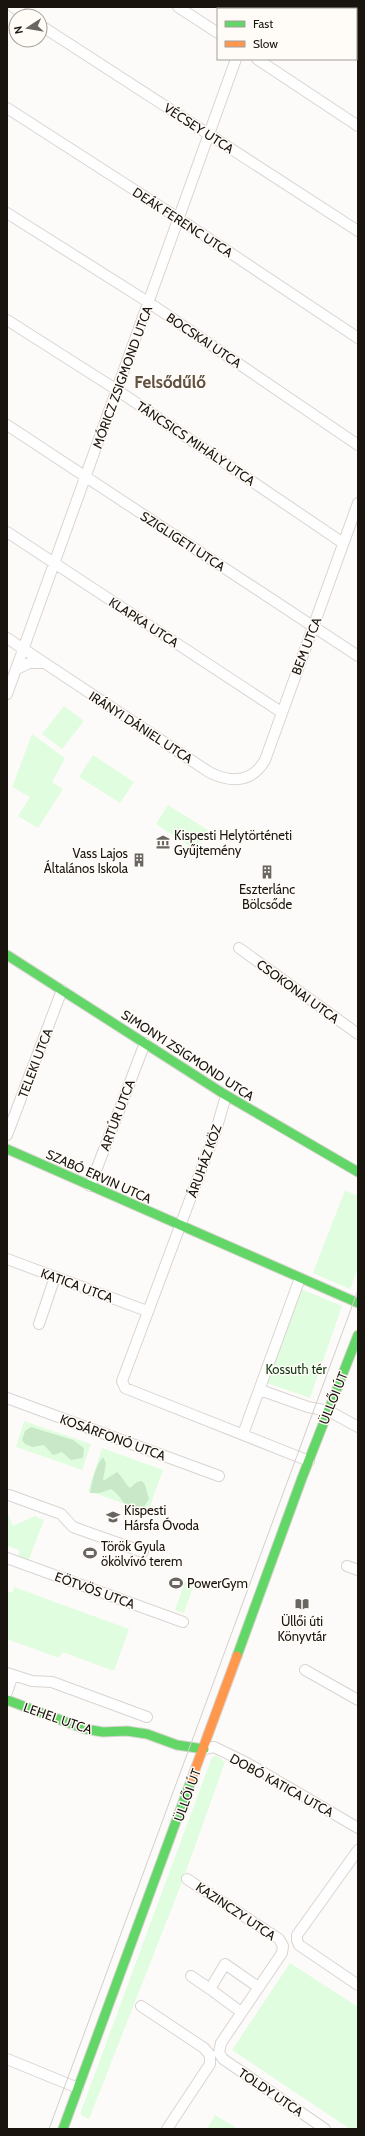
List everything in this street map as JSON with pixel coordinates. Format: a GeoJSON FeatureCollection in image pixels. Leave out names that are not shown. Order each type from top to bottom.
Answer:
{"type":"FeatureCollection","features":[{"type":"Feature","properties":{"kind":"main road","name":"SIMONYI ZSIGMOND UTCA"},"geometry":{"type":"LineString","coordinates":[[7,955],[226,1096],[297,1139],[358,1172]]}},
{"type":"Feature","properties":{"kind":"main road","name":"SZABÓ ERVIN UTCA"},"geometry":{"type":"LineString","coordinates":[[7,1149],[180,1226]]}},
{"type":"Feature","properties":{"kind":"main road"},"geometry":{"type":"LineString","coordinates":[[180,1226],[358,1303]]}},
{"type":"Feature","properties":{"kind":"main road","name":"ÜLLŐI ÚT"},"geometry":{"type":"LineString","coordinates":[[63,2129],[309,1461],[358,1334]]}},
{"type":"Feature","properties":{"kind":"main road","name":"LEHEL UTCA"},"geometry":{"type":"LineString","coordinates":[[7,1700],[85,1729],[103,1732],[127,1731],[147,1734],[177,1745],[204,1749]]}},
{"type":"Feature","properties":{"kind":"street"},"geometry":{"type":"LineString","coordinates":[[178,7],[217,32]]}},
{"type":"Feature","properties":{"kind":"street","name":"VÉCSEY UTCA"},"geometry":{"type":"LineString","coordinates":[[48,29],[358,231]]}},
{"type":"Feature","properties":{"kind":"street","name":"MÓRICZ ZSIGMOND UTCA"},"geometry":{"type":"LineString","coordinates":[[7,694],[236,60]]}},
{"type":"Feature","properties":{"kind":"street"},"geometry":{"type":"LineString","coordinates":[[259,60],[358,126]]}},
{"type":"Feature","properties":{"kind":"street","name":"DEÁK FERENC UTCA"},"geometry":{"type":"LineString","coordinates":[[7,108],[178,218],[358,338]]}},
{"type":"Feature","properties":{"kind":"street","name":"BOCSKAI UTCA"},"geometry":{"type":"LineString","coordinates":[[7,213],[148,302],[358,445]]}},
{"type":"Feature","properties":{"kind":"street","name":"TÁNCSICS MIHÁLY UTCA"},"geometry":{"type":"LineString","coordinates":[[7,320],[117,390],[343,544]]}},
{"type":"Feature","properties":{"kind":"street","name":"SZIGLIGETI UTCA"},"geometry":{"type":"LineString","coordinates":[[7,425],[358,656]]}},
{"type":"Feature","properties":{"kind":"street","name":"BEM UTCA"},"geometry":{"type":"LineString","coordinates":[[243,779],[253,774],[262,765],[314,627],[358,503]]}},
{"type":"Feature","properties":{"kind":"street","name":"KLAPKA UTCA"},"geometry":{"type":"LineString","coordinates":[[7,532],[281,712]]}},
{"type":"Feature","properties":{"kind":"street","name":"IRÁNYI DÁNIEL UTCA"},"geometry":{"type":"LineString","coordinates":[[7,638],[209,772],[234,780],[243,779]]}},
{"type":"Feature","properties":{"kind":"street"},"geometry":{"type":"LineString","coordinates":[[16,669],[29,663],[43,663]]}},
{"type":"Feature","properties":{"kind":"street","name":"CSOKONAI UTCA"},"geometry":{"type":"LineString","coordinates":[[239,948],[358,1034]]}},
{"type":"Feature","properties":{"kind":"street","name":"TELEKI UTCA"},"geometry":{"type":"LineString","coordinates":[[7,1135],[62,990]]}},
{"type":"Feature","properties":{"kind":"street","name":"ARTÚR UTCA"},"geometry":{"type":"LineString","coordinates":[[90,1186],[144,1043]]}},
{"type":"Feature","properties":{"kind":"street","name":"ÁRUHÁZ KÖZ"},"geometry":{"type":"LineString","coordinates":[[180,1226],[216,1130],[226,1096]]}},
{"type":"Feature","properties":{"kind":"street"},"geometry":{"type":"LineString","coordinates":[[180,1226],[122,1381],[125,1388],[309,1461]]}},
{"type":"Feature","properties":{"kind":"street","name":"KATICA UTCA"},"geometry":{"type":"LineString","coordinates":[[7,1259],[148,1311]]}},
{"type":"Feature","properties":{"kind":"street"},"geometry":{"type":"LineString","coordinates":[[39,1324],[55,1277]]}},
{"type":"Feature","properties":{"kind":"street"},"geometry":{"type":"LineString","coordinates":[[243,1434],[300,1278]]}},
{"type":"Feature","properties":{"kind":"street"},"geometry":{"type":"LineString","coordinates":[[260,1390],[308,1407],[329,1411],[358,1428]]}},
{"type":"Feature","properties":{"kind":"street","name":"KOSÁRFONÓ UTCA"},"geometry":{"type":"LineString","coordinates":[[7,1398],[219,1476]]}},
{"type":"Feature","properties":{"kind":"street"},"geometry":{"type":"LineString","coordinates":[[9,1495],[61,1514],[73,1527],[142,1552]]}},
{"type":"Feature","properties":{"kind":"street","name":"EÖTVÖS UTCA"},"geometry":{"type":"LineString","coordinates":[[7,1558],[183,1622]]}},
{"type":"Feature","properties":{"kind":"street"},"geometry":{"type":"LineString","coordinates":[[347,1566],[358,1570]]}},
{"type":"Feature","properties":{"kind":"street"},"geometry":{"type":"LineString","coordinates":[[305,1670],[358,1700]]}},
{"type":"Feature","properties":{"kind":"street","name":"LEHEL UTCA"},"geometry":{"type":"LineString","coordinates":[[7,1692],[10,1674],[32,1681],[52,1682],[147,1717]]}},
{"type":"Feature","properties":{"kind":"street","name":"DOBÓ KATICA UTCA"},"geometry":{"type":"LineString","coordinates":[[204,1749],[214,1747],[247,1763],[358,1828]]}},
{"type":"Feature","properties":{"kind":"street"},"geometry":{"type":"LineString","coordinates":[[358,1850],[297,1935],[299,1945],[358,1985]]}},
{"type":"Feature","properties":{"kind":"street","name":"KAZINCZY UTCA"},"geometry":{"type":"LineString","coordinates":[[188,1879],[278,1939],[283,1946],[282,1953],[258,1987]]}},
{"type":"Feature","properties":{"kind":"street"},"geometry":{"type":"LineString","coordinates":[[168,2129],[210,2064],[214,2054],[258,1987],[226,1964],[210,1989]]}},
{"type":"Feature","properties":{"kind":"street"},"geometry":{"type":"LineString","coordinates":[[191,1976],[241,2012]]}},
{"type":"Feature","properties":{"kind":"street","name":"TOLDY UTCA"},"geometry":{"type":"LineString","coordinates":[[141,2006],[223,2059],[326,2129]]}},
{"type":"Feature","properties":{"kind":"street"},"geometry":{"type":"LineString","coordinates":[[7,2059],[78,2088]]}},
{"type":"Feature","properties":{"kind":"green space"},"geometry":{"type":"Polygon","coordinates":[[[64,706],[84,721],[62,749],[42,734],[64,706]]]}},
{"type":"Feature","properties":{"kind":"green space"},"geometry":{"type":"Polygon","coordinates":[[[32,734],[65,758],[52,782],[63,789],[38,828],[18,816],[30,797],[12,787],[32,734]]]}},
{"type":"Feature","properties":{"kind":"green space"},"geometry":{"type":"Polygon","coordinates":[[[93,755],[134,782],[120,803],[79,777],[93,755]]]}},
{"type":"Feature","properties":{"kind":"green space"},"geometry":{"type":"Polygon","coordinates":[[[168,805],[208,830],[195,850],[156,824],[168,805]]]}},
{"type":"Feature","properties":{"kind":"green space"},"geometry":{"type":"Polygon","coordinates":[[[345,1190],[358,1196],[358,1268],[350,1289],[313,1273],[345,1190]]]}},
{"type":"Feature","properties":{"kind":"green space","name":"Kossuth tér"},"geometry":{"type":"Polygon","coordinates":[[[301,1289],[342,1306],[310,1398],[267,1383],[301,1289]]]}},
{"type":"Feature","properties":{"kind":"green space"},"geometry":{"type":"Polygon","coordinates":[[[24,1421],[91,1444],[82,1470],[16,1447],[24,1421]]]}},
{"type":"Feature","properties":{"kind":"green space"},"geometry":{"type":"Polygon","coordinates":[[[31,1427],[73,1440],[84,1448],[83,1458],[71,1460],[62,1452],[53,1455],[44,1445],[32,1447],[25,1444],[22,1440],[25,1431],[31,1427]]]}},
{"type":"Feature","properties":{"kind":"green space"},"geometry":{"type":"Polygon","coordinates":[[[102,1448],[163,1470],[148,1512],[88,1491],[102,1448]]]}},
{"type":"Feature","properties":{"kind":"green space"},"geometry":{"type":"Polygon","coordinates":[[[103,1457],[106,1463],[103,1480],[117,1472],[130,1488],[137,1482],[142,1481],[145,1485],[149,1499],[144,1507],[132,1509],[128,1507],[111,1489],[100,1493],[90,1493],[96,1469],[103,1457]]]}},
{"type":"Feature","properties":{"kind":"green space"},"geometry":{"type":"Polygon","coordinates":[[[7,1512],[13,1526],[35,1516],[44,1520],[28,1562],[19,1559],[19,1550],[8,1546],[7,1548],[7,1512]]]}},
{"type":"Feature","properties":{"kind":"green space"},"geometry":{"type":"Polygon","coordinates":[[[185,1581],[194,1584],[184,1613],[175,1610],[185,1581]]]}},
{"type":"Feature","properties":{"kind":"green space"},"geometry":{"type":"Polygon","coordinates":[[[14,1587],[129,1629],[114,1671],[62,1652],[59,1658],[7,1639],[7,1591],[12,1593],[14,1587]]]}},
{"type":"Feature","properties":{"kind":"green space"},"geometry":{"type":"Polygon","coordinates":[[[216,1755],[225,1762],[184,1877],[89,2119],[81,2115],[81,2111],[212,1757],[216,1755]]]}},
{"type":"Feature","properties":{"kind":"green space"},"geometry":{"type":"Polygon","coordinates":[[[290,1963],[358,2007],[358,2129],[350,2129],[232,2050],[290,1963]]]}},
{"type":"Feature","properties":{"kind":"green space"},"geometry":{"type":"Polygon","coordinates":[[[215,2115],[238,2129],[207,2129],[215,2115]]]}},
{"type":"Feature","properties":{"kind":"tram line"},"geometry":{"type":"LineString","coordinates":[[49,2129],[358,1290]]}},
{"type":"Feature","properties":{"kind":"traffic: fast"},"geometry":{"type":"LineString","coordinates":[[7,955],[224,1094],[358,1172]]}},
{"type":"Feature","properties":{"kind":"traffic: fast"},"geometry":{"type":"LineString","coordinates":[[7,1149],[358,1303]]}},
{"type":"Feature","properties":{"kind":"traffic: fast"},"geometry":{"type":"LineString","coordinates":[[237,1656],[302,1478],[358,1335]]}},
{"type":"Feature","properties":{"kind":"traffic: fast"},"geometry":{"type":"LineString","coordinates":[[7,1700],[85,1729],[103,1732],[127,1731],[147,1734],[177,1745],[204,1749]]}},
{"type":"Feature","properties":{"kind":"traffic: fast"},"geometry":{"type":"LineString","coordinates":[[63,2129],[192,1778]]}},
{"type":"Feature","properties":{"kind":"traffic: slow"},"geometry":{"type":"LineString","coordinates":[[192,1778],[237,1656]]}},
{"type":"Feature","properties":{"kind":"place","name":"Kispesti Helytörténeti Gyűjtemény"},"geometry":{"type":"Point","coordinates":[163,842]}},
{"type":"Feature","properties":{"kind":"place","name":"Vass Lajos Általános Iskola"},"geometry":{"type":"Point","coordinates":[139,860]}},
{"type":"Feature","properties":{"kind":"place","name":"Eszterlánc Bölcsőde"},"geometry":{"type":"Point","coordinates":[267,872]}},
{"type":"Feature","properties":{"kind":"place","name":"Kispesti Hársfa Óvoda"},"geometry":{"type":"Point","coordinates":[113,1517]}},
{"type":"Feature","properties":{"kind":"place","name":"Török Gyula ökölvívó terem"},"geometry":{"type":"Point","coordinates":[90,1553]}},
{"type":"Feature","properties":{"kind":"place","name":"PowerGym"},"geometry":{"type":"Point","coordinates":[176,1583]}},
{"type":"Feature","properties":{"kind":"place","name":"Üllői úti Könyvtár"},"geometry":{"type":"Point","coordinates":[302,1604]}},
{"type":"Feature","properties":{"kind":"district","name":"Felsődűlő"},"geometry":{"type":"Point","coordinates":[170,382]}}]}
